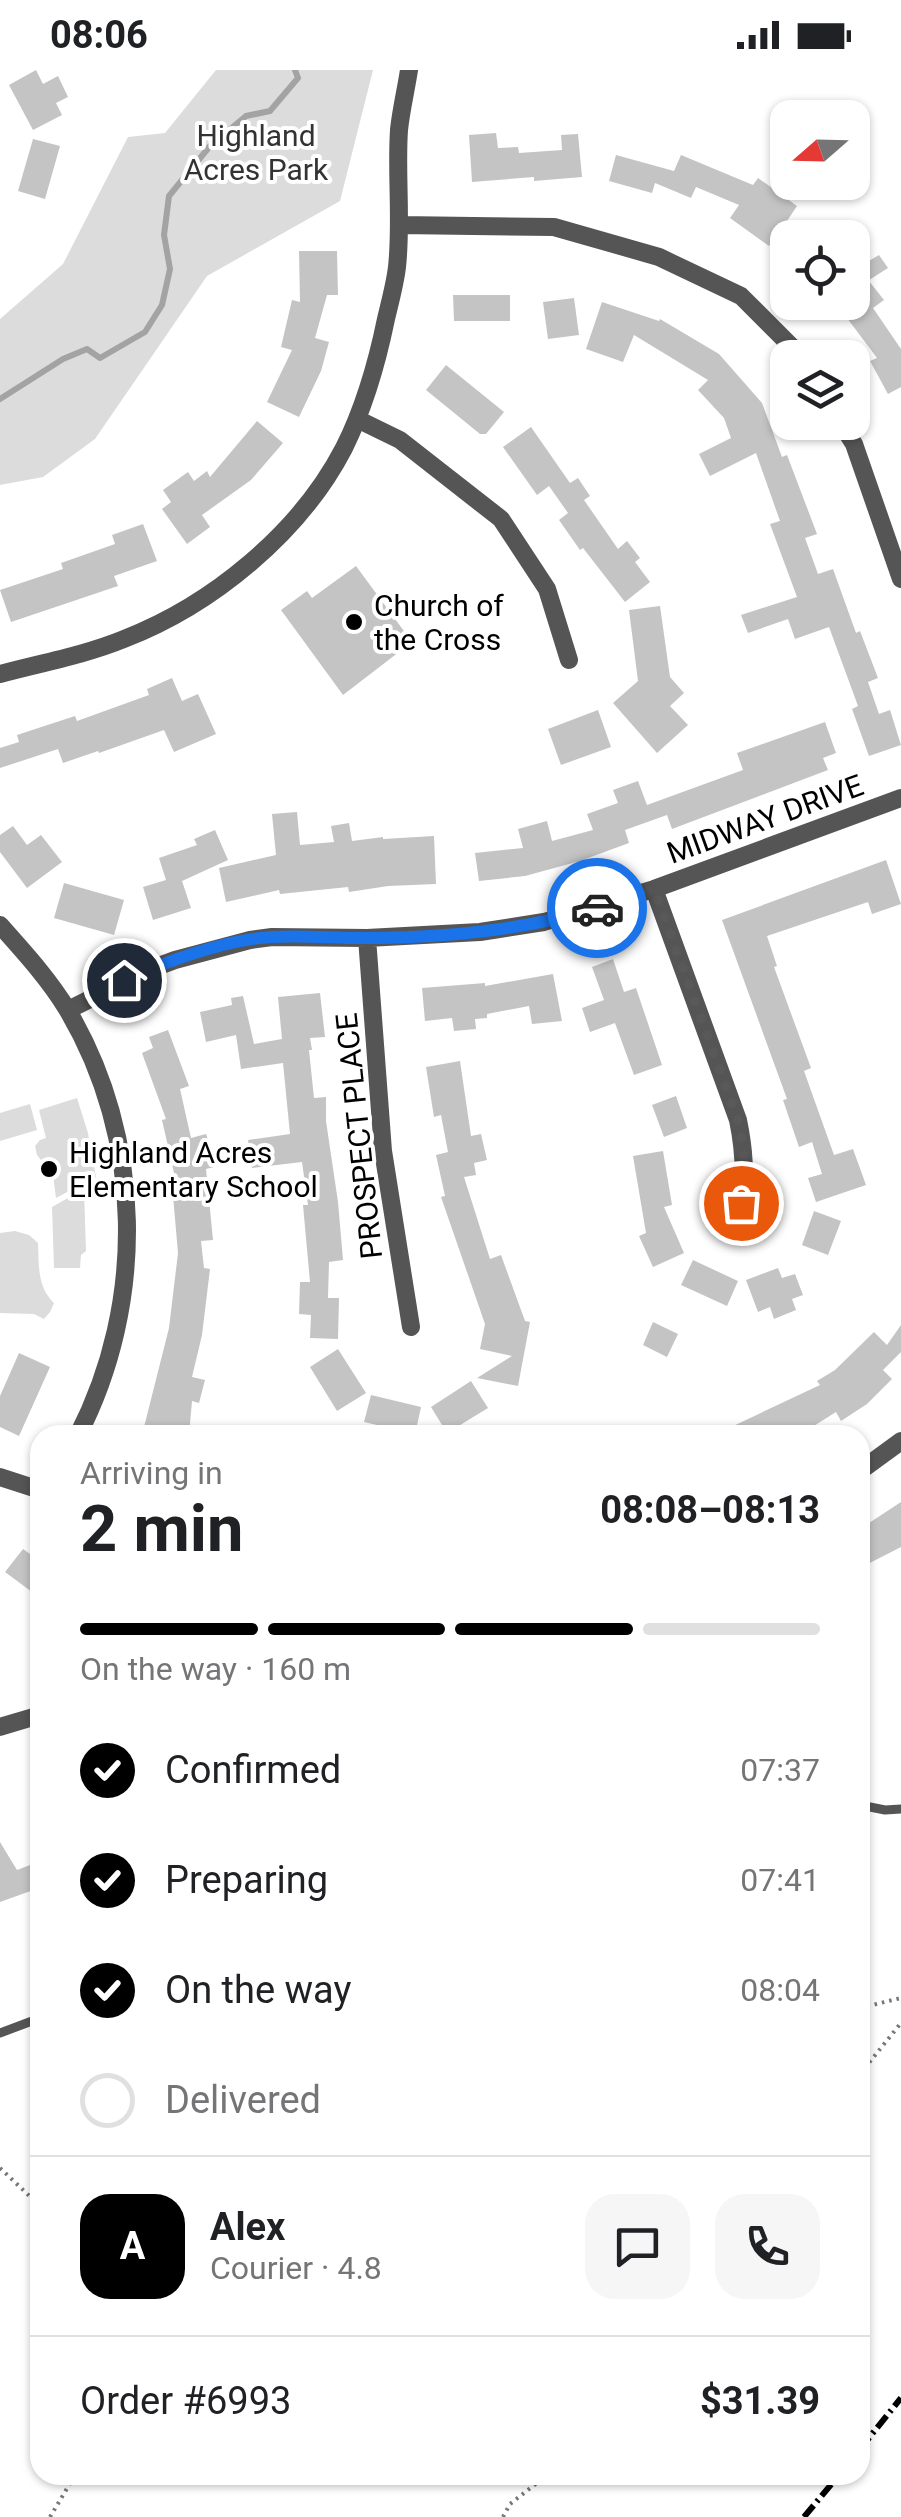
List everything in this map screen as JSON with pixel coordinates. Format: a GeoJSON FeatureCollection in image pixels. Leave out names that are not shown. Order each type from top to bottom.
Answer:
{"type":"FeatureCollection","features":[{"type":"Feature","properties":{"kind":"street"},"geometry":{"type":"LineString","coordinates":[[0,674],[120,641],[166,621],[226,583],[264,551],[310,499],[337,460],[357,419],[380,348],[396,270],[400,224],[399,130],[409,70]]}},
{"type":"Feature","properties":{"kind":"street"},"geometry":{"type":"LineString","coordinates":[[400,224],[554,227],[659,257],[742,296],[785,340]]}},
{"type":"Feature","properties":{"kind":"street"},"geometry":{"type":"LineString","coordinates":[[357,419],[400,440],[501,519],[547,589],[569,660]]}},
{"type":"Feature","properties":{"kind":"street"},"geometry":{"type":"LineString","coordinates":[[851,440],[901,579]]}},
{"type":"Feature","properties":{"kind":"street","name":"MIDWAY DRIVE"},"geometry":{"type":"LineString","coordinates":[[68,1010],[174,960],[250,940],[480,932],[575,914],[901,798]]}},
{"type":"Feature","properties":{"kind":"street"},"geometry":{"type":"LineString","coordinates":[[654,889],[738,1120],[744,1151],[741,1203]]}},
{"type":"Feature","properties":{"kind":"street"},"geometry":{"type":"LineString","coordinates":[[0,926],[44,975],[68,1010],[94,1062],[118,1139],[126,1190],[126,1270],[115,1334],[97,1395],[83,1425]]}},
{"type":"Feature","properties":{"kind":"street","name":"PROSPECT PLACE"},"geometry":{"type":"LineString","coordinates":[[367,938],[384,1151],[411,1327]]}},
{"type":"Feature","properties":{"kind":"street"},"geometry":{"type":"LineString","coordinates":[[870,1464],[901,1441]]}},
{"type":"Feature","properties":{"kind":"street"},"geometry":{"type":"LineString","coordinates":[[0,1477],[30,1487]]}},
{"type":"Feature","properties":{"kind":"street"},"geometry":{"type":"LineString","coordinates":[[0,1727],[30,1718]]}},
{"type":"Feature","properties":{"kind":"lane"},"geometry":{"type":"LineString","coordinates":[[870,1807],[901,1809]]}},
{"type":"Feature","properties":{"kind":"lane"},"geometry":{"type":"LineString","coordinates":[[0,2033],[30,2022]]}},
{"type":"Feature","properties":{"kind":"path"},"geometry":{"type":"LineString","coordinates":[[870,2006],[901,1998]]}},
{"type":"Feature","properties":{"kind":"path"},"geometry":{"type":"LineString","coordinates":[[870,2062],[901,2023]]}},
{"type":"Feature","properties":{"kind":"path"},"geometry":{"type":"LineString","coordinates":[[0,2168],[30,2196]]}},
{"type":"Feature","properties":{"kind":"path"},"geometry":{"type":"LineString","coordinates":[[50,2517],[69,2485]]}},
{"type":"Feature","properties":{"kind":"path"},"geometry":{"type":"LineString","coordinates":[[503,2517],[510,2504],[534,2485]]}},
{"type":"Feature","properties":{"kind":"green space","name":"Highland Acres Park"},"geometry":{"type":"Polygon","coordinates":[[[216,70],[373,70],[340,201],[207,276],[95,439],[43,477],[0,485],[0,319],[63,264],[128,137],[165,133],[216,70]]]}},
{"type":"Feature","properties":{"kind":"green space"},"geometry":{"type":"Polygon","coordinates":[[[77,1098],[96,1177],[56,1198],[51,1160],[41,1160],[35,1146],[46,1138],[39,1110],[77,1098]]]}},
{"type":"Feature","properties":{"kind":"green space"},"geometry":{"type":"Polygon","coordinates":[[[30,1104],[37,1130],[0,1141],[0,1113],[30,1104]]]}},
{"type":"Feature","properties":{"kind":"green space"},"geometry":{"type":"Polygon","coordinates":[[[84,1189],[86,1251],[81,1255],[80,1268],[54,1268],[52,1207],[84,1189]]]}},
{"type":"Feature","properties":{"kind":"green space"},"geometry":{"type":"Polygon","coordinates":[[[15,1231],[38,1243],[42,1283],[54,1303],[44,1319],[34,1314],[0,1313],[0,1233],[15,1231]]]}},
{"type":"Feature","properties":{"kind":"building"},"geometry":{"type":"Polygon","coordinates":[[[36,70],[43,84],[58,76],[68,97],[56,103],[62,115],[33,130],[9,85],[36,70]]]}},
{"type":"Feature","properties":{"kind":"building"},"geometry":{"type":"Polygon","coordinates":[[[496,133],[498,148],[518,147],[519,153],[562,150],[561,135],[578,134],[582,177],[472,182],[469,135],[496,133]]]}},
{"type":"Feature","properties":{"kind":"building"},"geometry":{"type":"Polygon","coordinates":[[[33,139],[60,146],[45,199],[18,191],[33,139]]]}},
{"type":"Feature","properties":{"kind":"building"},"geometry":{"type":"Polygon","coordinates":[[[616,155],[674,171],[681,155],[753,185],[758,178],[770,187],[770,200],[789,200],[797,206],[788,220],[770,220],[769,246],[730,218],[739,205],[696,187],[691,198],[655,183],[652,193],[609,181],[616,155]]]}},
{"type":"Feature","properties":{"kind":"building"},"geometry":{"type":"Polygon","coordinates":[[[299,251],[337,251],[338,295],[327,295],[315,338],[329,342],[321,371],[299,417],[267,402],[292,350],[281,347],[292,300],[300,302],[299,251]]]}},
{"type":"Feature","properties":{"kind":"building"},"geometry":{"type":"Polygon","coordinates":[[[879,255],[888,268],[870,279],[870,260],[879,255]]]}},
{"type":"Feature","properties":{"kind":"building"},"geometry":{"type":"Polygon","coordinates":[[[870,282],[884,300],[873,308],[901,349],[901,387],[888,394],[870,361],[877,358],[870,349],[870,340],[864,340],[848,320],[870,320],[870,282]]]}},
{"type":"Feature","properties":{"kind":"building"},"geometry":{"type":"Polygon","coordinates":[[[453,295],[510,295],[510,321],[454,321],[453,295]]]}},
{"type":"Feature","properties":{"kind":"building"},"geometry":{"type":"Polygon","coordinates":[[[574,298],[579,335],[548,339],[543,302],[574,298]]]}},
{"type":"Feature","properties":{"kind":"building"},"geometry":{"type":"Polygon","coordinates":[[[602,302],[660,319],[719,354],[762,403],[770,425],[770,440],[776,440],[782,457],[787,455],[817,534],[805,538],[818,574],[833,569],[856,633],[860,631],[878,678],[868,682],[879,714],[890,710],[901,745],[869,756],[852,709],[858,706],[829,627],[795,639],[788,619],[748,633],[741,615],[797,597],[770,524],[780,521],[756,453],[710,476],[699,454],[731,438],[724,418],[698,390],[708,380],[634,335],[623,362],[586,349],[602,302]]]}},
{"type":"Feature","properties":{"kind":"building"},"geometry":{"type":"Polygon","coordinates":[[[446,365],[504,412],[486,434],[480,434],[426,390],[446,365]]]}},
{"type":"Feature","properties":{"kind":"building"},"geometry":{"type":"Polygon","coordinates":[[[257,421],[283,443],[251,480],[202,515],[210,527],[187,544],[162,509],[171,502],[163,490],[188,472],[194,481],[207,471],[210,477],[257,421]]]}},
{"type":"Feature","properties":{"kind":"building"},"geometry":{"type":"Polygon","coordinates":[[[531,427],[570,483],[578,478],[590,496],[584,500],[618,549],[627,541],[640,558],[635,562],[650,582],[625,602],[559,520],[568,513],[549,486],[537,495],[503,447],[531,427]]]}},
{"type":"Feature","properties":{"kind":"building"},"geometry":{"type":"Polygon","coordinates":[[[143,524],[157,561],[114,576],[118,586],[11,622],[0,590],[63,569],[61,563],[115,544],[112,535],[143,524]]]}},
{"type":"Feature","properties":{"kind":"building"},"geometry":{"type":"Polygon","coordinates":[[[356,566],[412,642],[343,695],[281,610],[307,591],[312,598],[356,566]]]}},
{"type":"Feature","properties":{"kind":"building"},"geometry":{"type":"Polygon","coordinates":[[[660,606],[670,677],[684,693],[670,706],[688,725],[657,753],[613,703],[638,681],[629,610],[660,606]]]}},
{"type":"Feature","properties":{"kind":"building"},"geometry":{"type":"Polygon","coordinates":[[[172,678],[182,701],[198,694],[216,734],[174,752],[164,730],[63,763],[58,749],[0,768],[0,748],[19,742],[17,735],[75,716],[77,721],[149,695],[147,689],[172,678]]]}},
{"type":"Feature","properties":{"kind":"building"},"geometry":{"type":"Polygon","coordinates":[[[598,710],[611,747],[561,765],[548,729],[598,710]]]}},
{"type":"Feature","properties":{"kind":"building"},"geometry":{"type":"Polygon","coordinates":[[[825,722],[836,753],[823,758],[828,770],[672,829],[667,815],[625,830],[629,843],[580,861],[525,876],[479,881],[475,853],[523,848],[518,829],[547,821],[552,841],[593,830],[587,814],[618,803],[613,790],[638,781],[647,805],[743,770],[737,753],[825,722]]]}},
{"type":"Feature","properties":{"kind":"building"},"geometry":{"type":"Polygon","coordinates":[[[297,812],[300,845],[334,842],[331,826],[349,823],[352,841],[434,836],[436,884],[349,892],[348,887],[280,894],[279,890],[226,902],[219,868],[276,855],[272,814],[297,812]]]}},
{"type":"Feature","properties":{"kind":"building"},"geometry":{"type":"Polygon","coordinates":[[[13,826],[27,845],[41,835],[62,862],[27,888],[0,852],[0,835],[13,826]]]}},
{"type":"Feature","properties":{"kind":"building"},"geometry":{"type":"Polygon","coordinates":[[[215,830],[228,860],[182,881],[191,908],[153,920],[143,887],[166,880],[159,858],[197,845],[194,839],[215,830]]]}},
{"type":"Feature","properties":{"kind":"building"},"geometry":{"type":"Polygon","coordinates":[[[886,860],[901,904],[872,914],[868,902],[767,936],[777,966],[774,967],[811,1068],[804,1071],[834,1155],[853,1149],[866,1185],[816,1202],[808,1178],[822,1174],[812,1142],[799,1147],[783,1100],[787,1099],[722,920],[886,860]]]}},
{"type":"Feature","properties":{"kind":"building"},"geometry":{"type":"Polygon","coordinates":[[[64,883],[124,900],[114,935],[54,918],[64,883]]]}},
{"type":"Feature","properties":{"kind":"building"},"geometry":{"type":"Polygon","coordinates":[[[613,959],[624,992],[636,988],[662,1065],[634,1075],[615,1023],[590,1032],[582,1008],[604,1000],[592,967],[613,959]]]}},
{"type":"Feature","properties":{"kind":"building"},"geometry":{"type":"Polygon","coordinates":[[[553,974],[562,1021],[532,1024],[529,1006],[475,1019],[476,1029],[454,1031],[452,1018],[425,1021],[422,988],[485,986],[553,974]]]}},
{"type":"Feature","properties":{"kind":"building"},"geometry":{"type":"Polygon","coordinates":[[[320,993],[325,1037],[310,1038],[309,1050],[314,1098],[326,1097],[338,1202],[343,1260],[329,1262],[328,1298],[339,1298],[338,1339],[310,1338],[311,1315],[299,1314],[300,1282],[310,1282],[303,1205],[308,1205],[302,1162],[252,1168],[248,1140],[290,1134],[283,1063],[241,1069],[236,1035],[206,1042],[200,1012],[232,1005],[231,998],[243,996],[254,1044],[282,1039],[278,997],[320,993]]]}},
{"type":"Feature","properties":{"kind":"building"},"geometry":{"type":"Polygon","coordinates":[[[168,1030],[189,1086],[180,1089],[191,1138],[206,1134],[218,1166],[206,1169],[213,1240],[201,1241],[204,1268],[210,1269],[192,1377],[205,1380],[199,1403],[192,1401],[190,1425],[145,1425],[169,1328],[178,1253],[173,1196],[179,1195],[162,1120],[166,1119],[142,1053],[153,1048],[149,1037],[168,1030]]]}},
{"type":"Feature","properties":{"kind":"building"},"geometry":{"type":"Polygon","coordinates":[[[460,1061],[471,1136],[481,1134],[487,1160],[474,1163],[476,1175],[464,1177],[490,1259],[501,1255],[525,1321],[530,1322],[518,1386],[477,1378],[512,1356],[480,1349],[485,1324],[441,1197],[445,1196],[436,1155],[448,1152],[441,1115],[434,1117],[426,1067],[460,1061]]]}},
{"type":"Feature","properties":{"kind":"building"},"geometry":{"type":"Polygon","coordinates":[[[676,1096],[687,1128],[664,1137],[652,1105],[676,1096]]]}},
{"type":"Feature","properties":{"kind":"building"},"geometry":{"type":"Polygon","coordinates":[[[663,1151],[672,1205],[664,1207],[684,1253],[653,1267],[639,1236],[646,1233],[633,1156],[663,1151]]]}},
{"type":"Feature","properties":{"kind":"building"},"geometry":{"type":"Polygon","coordinates":[[[814,1211],[841,1221],[828,1255],[802,1245],[814,1211]]]}},
{"type":"Feature","properties":{"kind":"building"},"geometry":{"type":"Polygon","coordinates":[[[693,1260],[738,1281],[727,1306],[681,1285],[693,1260]]]}},
{"type":"Feature","properties":{"kind":"building"},"geometry":{"type":"Polygon","coordinates":[[[778,1268],[782,1278],[795,1274],[803,1295],[792,1299],[796,1310],[774,1319],[770,1307],[758,1312],[746,1280],[778,1268]]]}},
{"type":"Feature","properties":{"kind":"building"},"geometry":{"type":"Polygon","coordinates":[[[653,1322],[678,1334],[667,1357],[643,1345],[653,1322]]]}},
{"type":"Feature","properties":{"kind":"building"},"geometry":{"type":"Polygon","coordinates":[[[901,1325],[901,1352],[883,1370],[892,1379],[867,1404],[841,1421],[836,1412],[815,1425],[735,1425],[820,1385],[817,1381],[835,1370],[874,1332],[887,1345],[901,1325]]]}},
{"type":"Feature","properties":{"kind":"building"},"geometry":{"type":"Polygon","coordinates":[[[338,1349],[366,1393],[337,1411],[310,1367],[338,1349]]]}},
{"type":"Feature","properties":{"kind":"building"},"geometry":{"type":"Polygon","coordinates":[[[19,1353],[50,1367],[19,1436],[0,1427],[0,1396],[19,1353]]]}},
{"type":"Feature","properties":{"kind":"building"},"geometry":{"type":"Polygon","coordinates":[[[471,1381],[488,1408],[460,1425],[442,1425],[431,1407],[471,1381]]]}},
{"type":"Feature","properties":{"kind":"building"},"geometry":{"type":"Polygon","coordinates":[[[371,1395],[421,1407],[417,1425],[364,1422],[371,1395]]]}},
{"type":"Feature","properties":{"kind":"building"},"geometry":{"type":"Polygon","coordinates":[[[901,1502],[901,1547],[870,1563],[870,1522],[901,1502]]]}},
{"type":"Feature","properties":{"kind":"building"},"geometry":{"type":"Polygon","coordinates":[[[23,1549],[30,1554],[30,1591],[5,1572],[23,1549]]]}},
{"type":"Feature","properties":{"kind":"building"},"geometry":{"type":"Polygon","coordinates":[[[0,1842],[17,1870],[30,1865],[30,1891],[0,1902],[0,1842]]]}},
{"type":"Feature","properties":{"kind":"waterway"},"geometry":{"type":"LineString","coordinates":[[0,399],[63,359],[87,349],[100,358],[145,332],[162,305],[170,269],[164,235],[169,196],[210,146],[246,116],[270,111],[298,78],[295,70]]}},
{"type":"Feature","properties":{"kind":"railway"},"geometry":{"type":"LineString","coordinates":[[870,2437],[901,2398]]}},
{"type":"Feature","properties":{"kind":"railway"},"geometry":{"type":"LineString","coordinates":[[804,2517],[831,2485]]}},
{"type":"Feature","properties":{"kind":"way so far"},"geometry":{"type":"LineString","coordinates":[[597,908],[654,889],[738,1120],[744,1151],[741,1203]]}},
{"type":"Feature","properties":{"kind":"place","name":"Church of the Cross"},"geometry":{"type":"Point","coordinates":[354,622]}},
{"type":"Feature","properties":{"kind":"place","name":"Highland Acres Elementary School"},"geometry":{"type":"Point","coordinates":[49,1169]}},
{"type":"Feature","properties":{"kind":"route"},"geometry":{"type":"LineString","coordinates":[[124,980],[174,960],[250,940],[480,932],[544,922],[597,908]]}}]}
